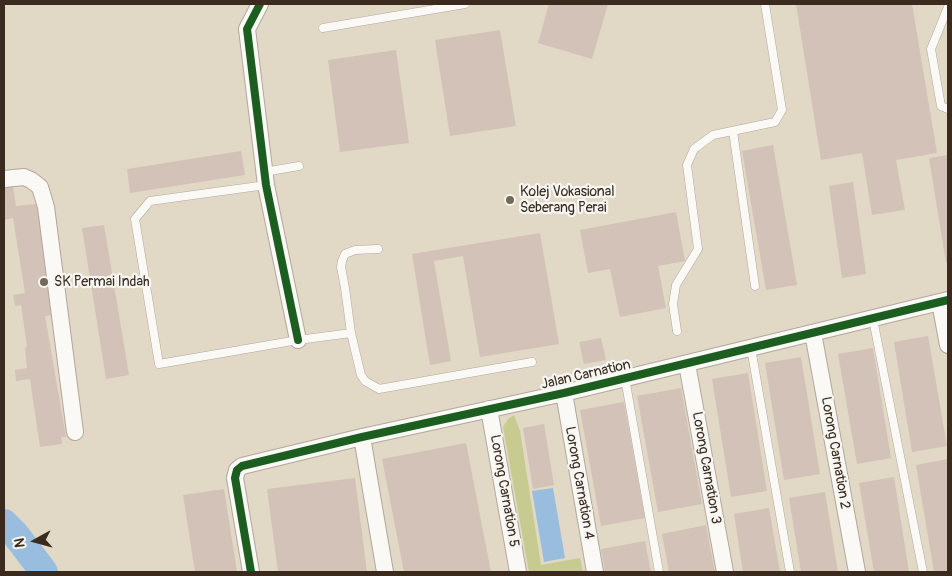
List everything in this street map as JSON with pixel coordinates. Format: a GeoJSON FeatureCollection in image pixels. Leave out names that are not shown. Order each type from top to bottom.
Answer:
{"type":"FeatureCollection","features":[{"type":"Feature","properties":{"kind":"street"},"geometry":{"type":"LineString","coordinates":[[260,4],[247,29],[265,178],[298,340]]}},
{"type":"Feature","properties":{"kind":"street"},"geometry":{"type":"LineString","coordinates":[[4,178],[24,177],[31,180],[40,187],[46,207],[75,432]]}},
{"type":"Feature","properties":{"kind":"street"},"geometry":{"type":"LineString","coordinates":[[944,301],[948,345]]}},
{"type":"Feature","properties":{"kind":"street","name":"Jalan Carnation"},"geometry":{"type":"LineString","coordinates":[[251,572],[235,478],[237,470],[242,466],[362,437],[564,393],[944,301]]}},
{"type":"Feature","properties":{"kind":"street","name":"Lorong Carnation 2"},"geometry":{"type":"LineString","coordinates":[[813,333],[857,572]]}},
{"type":"Feature","properties":{"kind":"street","name":"Lorong Carnation 3"},"geometry":{"type":"LineString","coordinates":[[687,364],[725,572]]}},
{"type":"Feature","properties":{"kind":"street","name":"Lorong Carnation 4"},"geometry":{"type":"LineString","coordinates":[[564,393],[595,572]]}},
{"type":"Feature","properties":{"kind":"street","name":"Lorong Carnation 5"},"geometry":{"type":"LineString","coordinates":[[489,409],[518,572]]}},
{"type":"Feature","properties":{"kind":"street"},"geometry":{"type":"LineString","coordinates":[[362,437],[385,572]]}},
{"type":"Feature","properties":{"kind":"lane"},"geometry":{"type":"LineString","coordinates":[[406,4],[407,14]]}},
{"type":"Feature","properties":{"kind":"lane"},"geometry":{"type":"LineString","coordinates":[[323,28],[465,4]]}},
{"type":"Feature","properties":{"kind":"lane"},"geometry":{"type":"LineString","coordinates":[[677,331],[673,304],[676,285],[698,249],[687,165],[694,149],[713,135],[775,122],[782,110],[765,4]]}},
{"type":"Feature","properties":{"kind":"lane"},"geometry":{"type":"LineString","coordinates":[[948,7],[931,49],[941,106],[948,109]]}},
{"type":"Feature","properties":{"kind":"lane"},"geometry":{"type":"LineString","coordinates":[[733,131],[755,286]]}},
{"type":"Feature","properties":{"kind":"lane"},"geometry":{"type":"LineString","coordinates":[[299,166],[265,178],[150,201],[135,219],[159,364],[298,340],[352,333]]}},
{"type":"Feature","properties":{"kind":"lane"},"geometry":{"type":"LineString","coordinates":[[378,249],[355,250],[345,254],[341,268],[346,288],[352,333],[361,375],[365,382],[379,389],[532,362]]}},
{"type":"Feature","properties":{"kind":"lane"},"geometry":{"type":"LineString","coordinates":[[873,319],[924,572]]}},
{"type":"Feature","properties":{"kind":"lane"},"geometry":{"type":"LineString","coordinates":[[751,348],[790,572]]}},
{"type":"Feature","properties":{"kind":"lane"},"geometry":{"type":"LineString","coordinates":[[624,378],[659,572]]}},
{"type":"Feature","properties":{"kind":"green space"},"geometry":{"type":"Polygon","coordinates":[[[514,415],[520,431],[541,565],[580,558],[583,572],[529,572],[503,427],[508,419],[514,415]]]}},
{"type":"Feature","properties":{"kind":"water"},"geometry":{"type":"Polygon","coordinates":[[[553,488],[565,558],[544,562],[532,491],[553,488]]]}},
{"type":"Feature","properties":{"kind":"building"},"geometry":{"type":"Polygon","coordinates":[[[549,4],[608,4],[592,59],[538,43],[549,4]]]}},
{"type":"Feature","properties":{"kind":"building"},"geometry":{"type":"Polygon","coordinates":[[[796,4],[912,4],[937,153],[896,160],[905,210],[872,215],[862,153],[821,160],[796,4]]]}},
{"type":"Feature","properties":{"kind":"building"},"geometry":{"type":"Polygon","coordinates":[[[500,30],[516,126],[450,136],[435,40],[500,30]]]}},
{"type":"Feature","properties":{"kind":"building"},"geometry":{"type":"Polygon","coordinates":[[[396,50],[409,143],[340,152],[328,60],[396,50]]]}},
{"type":"Feature","properties":{"kind":"building"},"geometry":{"type":"Polygon","coordinates":[[[773,145],[797,285],[766,290],[742,151],[773,145]]]}},
{"type":"Feature","properties":{"kind":"building"},"geometry":{"type":"Polygon","coordinates":[[[241,151],[245,175],[130,193],[127,169],[241,151]]]}},
{"type":"Feature","properties":{"kind":"building"},"geometry":{"type":"Polygon","coordinates":[[[948,155],[948,263],[946,263],[929,158],[948,155]]]}},
{"type":"Feature","properties":{"kind":"building"},"geometry":{"type":"Polygon","coordinates":[[[853,182],[866,274],[842,278],[829,186],[853,182]]]}},
{"type":"Feature","properties":{"kind":"building"},"geometry":{"type":"Polygon","coordinates":[[[13,186],[16,206],[37,204],[54,315],[45,316],[66,437],[61,437],[62,444],[40,447],[30,379],[16,381],[15,370],[27,368],[25,348],[27,347],[21,305],[15,306],[13,295],[25,293],[13,218],[4,220],[4,188],[13,186]]]}},
{"type":"Feature","properties":{"kind":"building"},"geometry":{"type":"Polygon","coordinates":[[[676,212],[685,261],[658,266],[666,308],[620,317],[610,269],[588,273],[580,230],[676,212]]]}},
{"type":"Feature","properties":{"kind":"building"},"geometry":{"type":"Polygon","coordinates":[[[104,225],[129,375],[106,379],[82,228],[104,225]]]}},
{"type":"Feature","properties":{"kind":"building"},"geometry":{"type":"Polygon","coordinates":[[[540,233],[559,344],[480,357],[463,256],[434,261],[451,361],[430,365],[412,254],[540,233]]]}},
{"type":"Feature","properties":{"kind":"building"},"geometry":{"type":"Polygon","coordinates":[[[928,336],[947,446],[912,452],[894,342],[928,336]]]}},
{"type":"Feature","properties":{"kind":"building"},"geometry":{"type":"Polygon","coordinates":[[[601,338],[606,360],[584,364],[579,342],[601,338]]]}},
{"type":"Feature","properties":{"kind":"building"},"geometry":{"type":"Polygon","coordinates":[[[873,348],[891,458],[857,464],[838,354],[873,348]]]}},
{"type":"Feature","properties":{"kind":"building"},"geometry":{"type":"Polygon","coordinates":[[[801,357],[820,474],[784,480],[765,363],[801,357]]]}},
{"type":"Feature","properties":{"kind":"building"},"geometry":{"type":"Polygon","coordinates":[[[748,373],[767,491],[731,497],[712,379],[748,373]]]}},
{"type":"Feature","properties":{"kind":"building"},"geometry":{"type":"Polygon","coordinates":[[[681,388],[702,504],[658,512],[637,396],[681,388]]]}},
{"type":"Feature","properties":{"kind":"building"},"geometry":{"type":"Polygon","coordinates":[[[624,402],[645,518],[601,526],[580,410],[624,402]]]}},
{"type":"Feature","properties":{"kind":"building"},"geometry":{"type":"Polygon","coordinates":[[[544,424],[554,485],[533,489],[523,428],[544,424]]]}},
{"type":"Feature","properties":{"kind":"building"},"geometry":{"type":"Polygon","coordinates":[[[466,443],[491,572],[404,572],[382,459],[466,443]]]}},
{"type":"Feature","properties":{"kind":"building"},"geometry":{"type":"Polygon","coordinates":[[[948,459],[948,572],[934,572],[916,465],[948,459]]]}},
{"type":"Feature","properties":{"kind":"building"},"geometry":{"type":"Polygon","coordinates":[[[894,477],[909,572],[874,572],[859,483],[894,477]]]}},
{"type":"Feature","properties":{"kind":"building"},"geometry":{"type":"Polygon","coordinates":[[[355,478],[367,572],[278,572],[267,489],[355,478]]]}},
{"type":"Feature","properties":{"kind":"building"},"geometry":{"type":"Polygon","coordinates":[[[224,489],[237,572],[195,572],[183,495],[224,489]]]}},
{"type":"Feature","properties":{"kind":"building"},"geometry":{"type":"Polygon","coordinates":[[[825,492],[838,572],[801,572],[789,498],[825,492]]]}},
{"type":"Feature","properties":{"kind":"building"},"geometry":{"type":"Polygon","coordinates":[[[769,508],[780,572],[743,572],[734,514],[769,508]]]}},
{"type":"Feature","properties":{"kind":"building"},"geometry":{"type":"Polygon","coordinates":[[[706,525],[715,572],[669,572],[662,534],[706,525]]]}},
{"type":"Feature","properties":{"kind":"building"},"geometry":{"type":"Polygon","coordinates":[[[645,541],[651,572],[605,572],[601,549],[645,541]]]}},
{"type":"Feature","properties":{"kind":"waterway"},"geometry":{"type":"LineString","coordinates":[[4,523],[15,534],[44,572]]}},
{"type":"Feature","properties":{"kind":"cycle path"},"geometry":{"type":"LineString","coordinates":[[260,4],[247,29],[266,185],[298,340]]}},
{"type":"Feature","properties":{"kind":"cycle path"},"geometry":{"type":"LineString","coordinates":[[251,572],[235,478],[237,470],[242,466],[362,437],[564,393],[948,300]]}},
{"type":"Feature","properties":{"kind":"place","name":"Kolej Vokasional Seberang Perai"},"geometry":{"type":"Point","coordinates":[510,200]}},
{"type":"Feature","properties":{"kind":"place","name":"SK Permai Indah"},"geometry":{"type":"Point","coordinates":[44,282]}}]}
